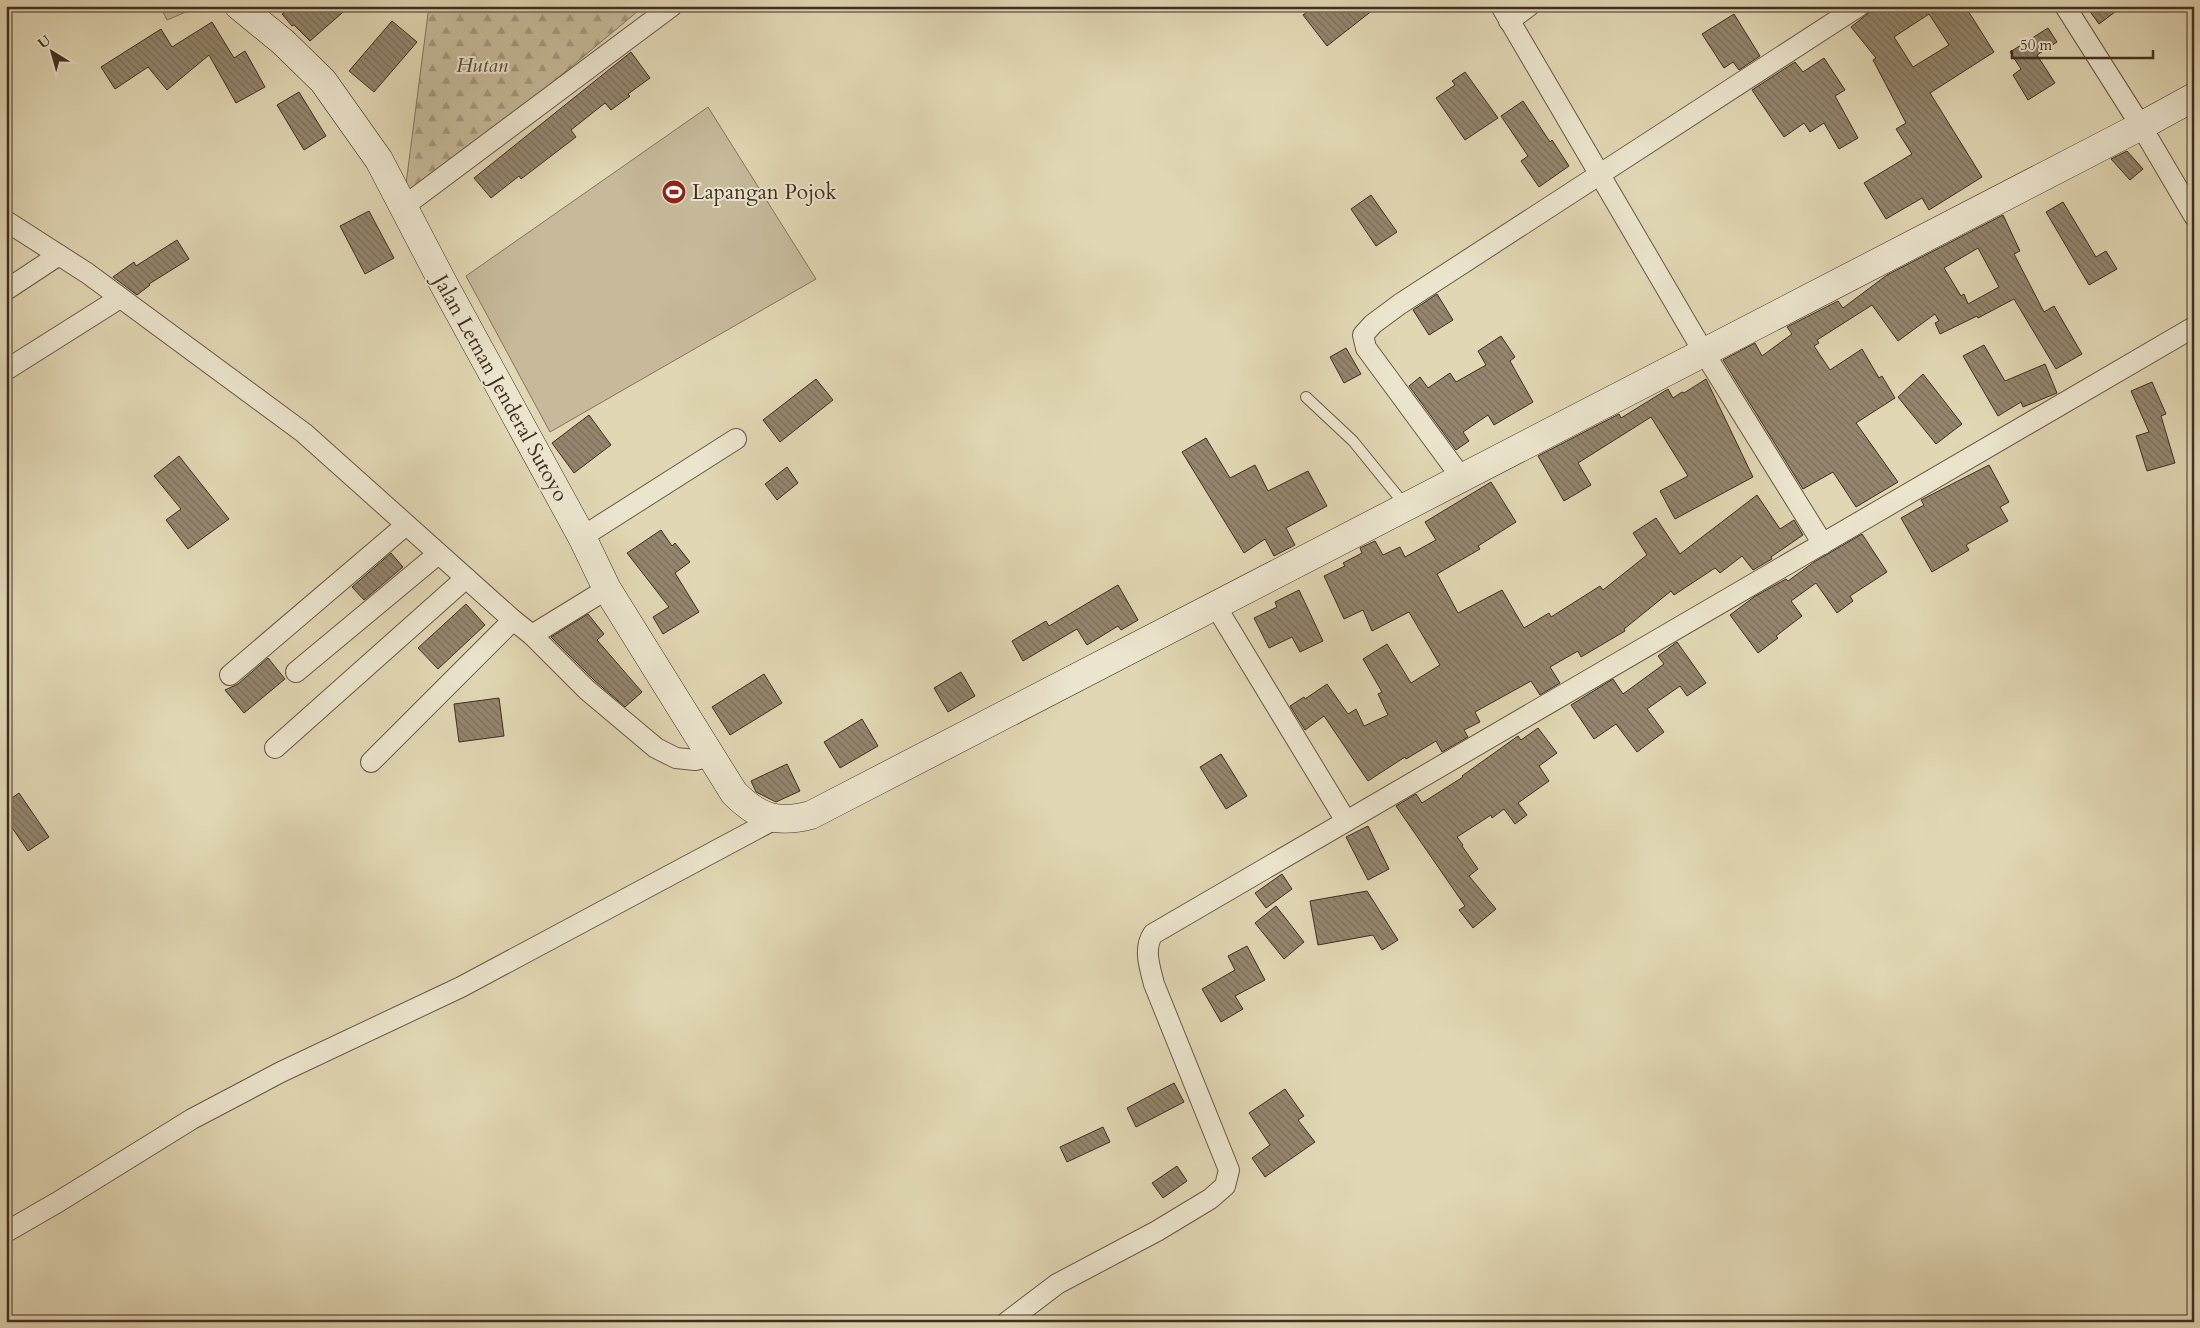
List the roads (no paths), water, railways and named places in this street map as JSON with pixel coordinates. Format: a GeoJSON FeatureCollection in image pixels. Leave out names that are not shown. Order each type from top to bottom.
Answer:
{"type":"FeatureCollection","features":[{"type":"Feature","properties":{"kind":"street","name":"Jalan Letnan Jenderal Sutoyo"},"geometry":{"type":"LineString","coordinates":[[239,6],[283,42],[323,81],[379,160],[582,537],[607,589],[734,792],[746,805],[758,813],[775,819]]}},
{"type":"Feature","properties":{"kind":"street"},"geometry":{"type":"LineString","coordinates":[[403,207],[672,6]]}},
{"type":"Feature","properties":{"kind":"street"},"geometry":{"type":"LineString","coordinates":[[1529,6],[1505,13],[1703,351],[1823,544]]}},
{"type":"Feature","properties":{"kind":"street"},"geometry":{"type":"LineString","coordinates":[[1462,477],[1366,348],[1363,335],[1373,324],[1400,304],[1600,176],[1859,6]]}},
{"type":"Feature","properties":{"kind":"street"},"geometry":{"type":"LineString","coordinates":[[2065,6],[2141,126],[2194,216]]}},
{"type":"Feature","properties":{"kind":"street"},"geometry":{"type":"LineString","coordinates":[[6,1232],[192,1119],[281,1072],[461,988],[775,819],[791,820],[811,815],[2194,97]]}},
{"type":"Feature","properties":{"kind":"street"},"geometry":{"type":"LineString","coordinates":[[6,221],[120,298],[304,434],[532,635],[587,690],[656,748],[676,758],[695,760],[711,756]]}},
{"type":"Feature","properties":{"kind":"street"},"geometry":{"type":"LineString","coordinates":[[6,290],[59,255]]}},
{"type":"Feature","properties":{"kind":"street"},"geometry":{"type":"LineString","coordinates":[[6,370],[120,298]]}},
{"type":"Feature","properties":{"kind":"street"},"geometry":{"type":"LineString","coordinates":[[1007,1322],[1057,1284],[1157,1231],[1210,1199],[1225,1186],[1230,1170],[1154,984],[1147,954],[1149,941],[1153,934],[2194,327]]}},
{"type":"Feature","properties":{"kind":"street"},"geometry":{"type":"LineString","coordinates":[[582,537],[736,439]]}},
{"type":"Feature","properties":{"kind":"street"},"geometry":{"type":"LineString","coordinates":[[230,675],[406,525]]}},
{"type":"Feature","properties":{"kind":"street"},"geometry":{"type":"LineString","coordinates":[[296,672],[438,554]]}},
{"type":"Feature","properties":{"kind":"street"},"geometry":{"type":"LineString","coordinates":[[275,748],[466,578]]}},
{"type":"Feature","properties":{"kind":"street"},"geometry":{"type":"LineString","coordinates":[[532,635],[607,589]]}},
{"type":"Feature","properties":{"kind":"street"},"geometry":{"type":"LineString","coordinates":[[1215,605],[1346,821]]}},
{"type":"Feature","properties":{"kind":"street"},"geometry":{"type":"LineString","coordinates":[[371,762],[513,620]]}},
{"type":"Feature","properties":{"kind":"lane"},"geometry":{"type":"LineString","coordinates":[[1306,397],[1353,441],[1405,506]]}},
{"type":"Feature","properties":{"kind":"place","name":"Lapangan Pojok"},"geometry":{"type":"Point","coordinates":[674,192]}},
{"type":"Feature","properties":{"kind":"park label","name":"Hutan"},"geometry":{"type":"Point","coordinates":[482,65]}}]}
